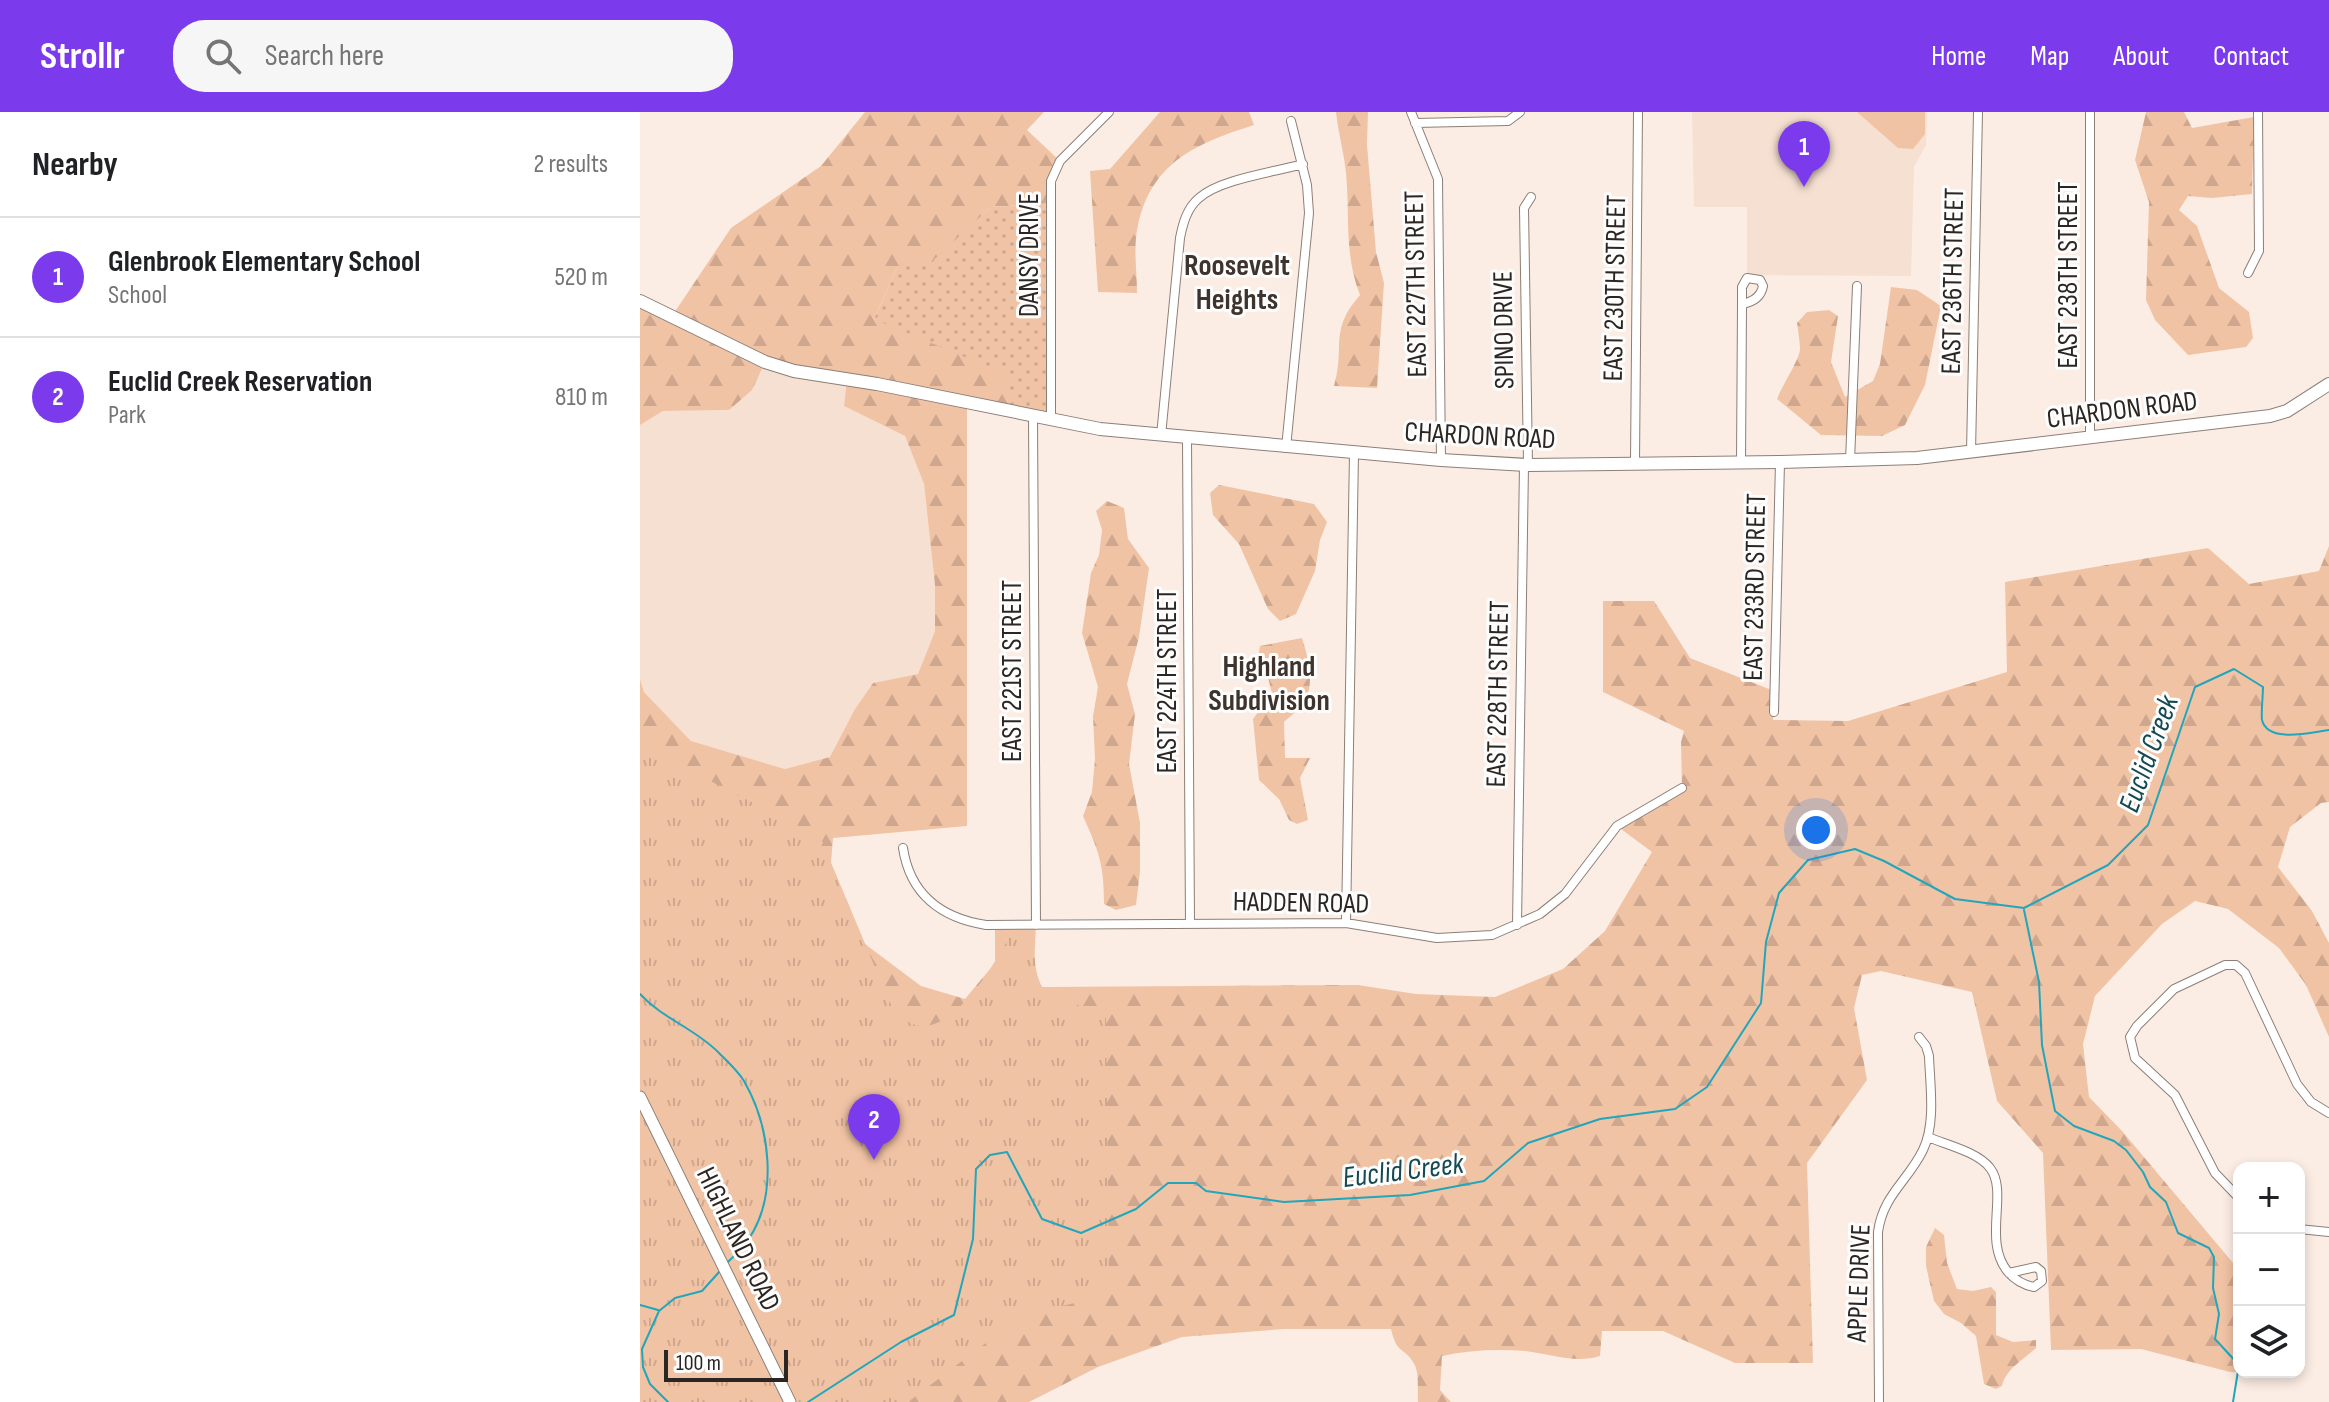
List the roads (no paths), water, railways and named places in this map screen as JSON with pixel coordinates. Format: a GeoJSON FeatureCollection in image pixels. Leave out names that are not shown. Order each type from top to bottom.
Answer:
{"type":"FeatureCollection","features":[{"type":"Feature","properties":{"kind":"main road","name":"CHARDON ROAD"},"geometry":{"type":"LineString","coordinates":[[640,301],[781,368],[877,384],[1051,420],[1187,439],[1526,465],[1850,461],[1971,452],[2270,416],[2287,411],[2329,384]]}},
{"type":"Feature","properties":{"kind":"street","name":"DANSY DRIVE"},"geometry":{"type":"LineString","coordinates":[[1051,420],[1051,181],[1060,161],[1109,112]]}},
{"type":"Feature","properties":{"kind":"street","name":"EAST 227TH STREET"},"geometry":{"type":"LineString","coordinates":[[1411,112],[1438,179],[1441,460]]}},
{"type":"Feature","properties":{"kind":"street"},"geometry":{"type":"LineString","coordinates":[[1415,123],[1508,121],[1520,112]]}},
{"type":"Feature","properties":{"kind":"street","name":"EAST 230TH STREET"},"geometry":{"type":"LineString","coordinates":[[1635,463],[1638,112]]}},
{"type":"Feature","properties":{"kind":"street","name":"EAST 236TH STREET"},"geometry":{"type":"LineString","coordinates":[[1971,452],[1978,112]]}},
{"type":"Feature","properties":{"kind":"street","name":"EAST 238TH STREET"},"geometry":{"type":"LineString","coordinates":[[2090,112],[2090,438]]}},
{"type":"Feature","properties":{"kind":"street"},"geometry":{"type":"LineString","coordinates":[[2248,273],[2259,251],[2258,112]]}},
{"type":"Feature","properties":{"kind":"street"},"geometry":{"type":"LineString","coordinates":[[1286,448],[1309,213],[1303,164],[1291,121]]}},
{"type":"Feature","properties":{"kind":"street"},"geometry":{"type":"LineString","coordinates":[[1161,436],[1180,238],[1189,211],[1197,200],[1218,186],[1303,164]]}},
{"type":"Feature","properties":{"kind":"street","name":"SPINO DRIVE"},"geometry":{"type":"LineString","coordinates":[[1526,465],[1524,208],[1531,197]]}},
{"type":"Feature","properties":{"kind":"street"},"geometry":{"type":"LineString","coordinates":[[1850,461],[1857,286]]}},
{"type":"Feature","properties":{"kind":"street"},"geometry":{"type":"LineString","coordinates":[[1741,463],[1742,304]]}},
{"type":"Feature","properties":{"kind":"street","name":"EAST 221ST STREET"},"geometry":{"type":"LineString","coordinates":[[1033,416],[1036,925]]}},
{"type":"Feature","properties":{"kind":"street","name":"EAST 224TH STREET"},"geometry":{"type":"LineString","coordinates":[[1187,439],[1190,924]]}},
{"type":"Feature","properties":{"kind":"street"},"geometry":{"type":"LineString","coordinates":[[1346,923],[1354,453]]}},
{"type":"Feature","properties":{"kind":"street","name":"EAST 233RD STREET"},"geometry":{"type":"LineString","coordinates":[[1774,712],[1780,462]]}},
{"type":"Feature","properties":{"kind":"street","name":"EAST 228TH STREET"},"geometry":{"type":"LineString","coordinates":[[1517,925],[1526,465]]}},
{"type":"Feature","properties":{"kind":"street","name":"HADDEN ROAD"},"geometry":{"type":"LineString","coordinates":[[903,848],[915,884],[927,900],[944,912],[968,922],[986,925],[1346,923],[1437,938],[1492,935],[1540,914],[1565,894],[1617,826],[1682,788]]}},
{"type":"Feature","properties":{"kind":"street"},"geometry":{"type":"LineString","coordinates":[[2233,1192],[2215,1173],[2175,1095],[2135,1058],[2130,1037],[2174,989],[2225,965],[2236,965],[2245,973],[2297,1084],[2311,1102],[2329,1113]]}},
{"type":"Feature","properties":{"kind":"street","name":"APPLE DRIVE"},"geometry":{"type":"LineString","coordinates":[[1879,1402],[1879,1225],[1885,1205],[1919,1157],[1928,1137],[1929,1056],[1919,1037]]}},
{"type":"Feature","properties":{"kind":"street","name":"HIGHLAND ROAD"},"geometry":{"type":"LineString","coordinates":[[640,1097],[790,1402]]}},
{"type":"Feature","properties":{"kind":"street"},"geometry":{"type":"LineString","coordinates":[[1928,1137],[1978,1158],[1993,1172],[1996,1183],[1996,1246],[2009,1273]]}},
{"type":"Feature","properties":{"kind":"street"},"geometry":{"type":"LineString","coordinates":[[2305,1230],[2326,1232]]}},
{"type":"Feature","properties":{"kind":"waterway","name":"Euclid Creek"},"geometry":{"type":"LineString","coordinates":[[808,1402],[901,1342],[954,1315],[973,1239],[976,1169],[990,1155],[1007,1152],[1042,1219],[1081,1233],[1136,1209],[1168,1183],[1196,1183],[1206,1191],[1284,1202],[1410,1195],[1484,1181],[1528,1143],[1600,1119],[1675,1109],[1707,1087],[1761,1003],[1766,942],[1779,893],[1808,860],[1855,849],[1955,899],[2024,908],[2108,865],[2148,825],[2195,687],[2234,669],[2263,687],[2262,720],[2273,732],[2291,735],[2329,730]]}},
{"type":"Feature","properties":{"kind":"waterway"},"geometry":{"type":"LineString","coordinates":[[2024,910],[2039,982],[2042,1045],[2055,1111],[2074,1126],[2114,1141],[2126,1150],[2150,1187],[2166,1202],[2178,1233],[2209,1248],[2214,1257],[2213,1288],[2219,1314],[2215,1339],[2239,1365],[2233,1402]]}},
{"type":"Feature","properties":{"kind":"waterway","name":"Euclid Creek"},"geometry":{"type":"LineString","coordinates":[[640,994],[700,1037],[732,1066],[744,1081],[760,1118],[767,1160],[764,1202],[748,1240],[727,1263]]}},
{"type":"Feature","properties":{"kind":"waterway","name":"Euclid Creek"},"geometry":{"type":"LineString","coordinates":[[668,1402],[650,1384],[643,1367],[642,1349],[659,1311],[675,1298],[702,1291],[720,1271]]}},
{"type":"Feature","properties":{"kind":"waterway","name":"Euclid Creek"},"geometry":{"type":"LineString","coordinates":[[640,1305],[658,1310]]}},
{"type":"Feature","properties":{"kind":"place","name":"Glenbrook Elementary School"},"geometry":{"type":"Point","coordinates":[1804,187]}},
{"type":"Feature","properties":{"kind":"place","name":"Euclid Creek Reservation"},"geometry":{"type":"Point","coordinates":[874,1160]}},
{"type":"Feature","properties":{"kind":"district","name":"Roosevelt Heights"},"geometry":{"type":"Point","coordinates":[1237,283]}},
{"type":"Feature","properties":{"kind":"district","name":"Highland Subdivision"},"geometry":{"type":"Point","coordinates":[1269,684]}}]}
